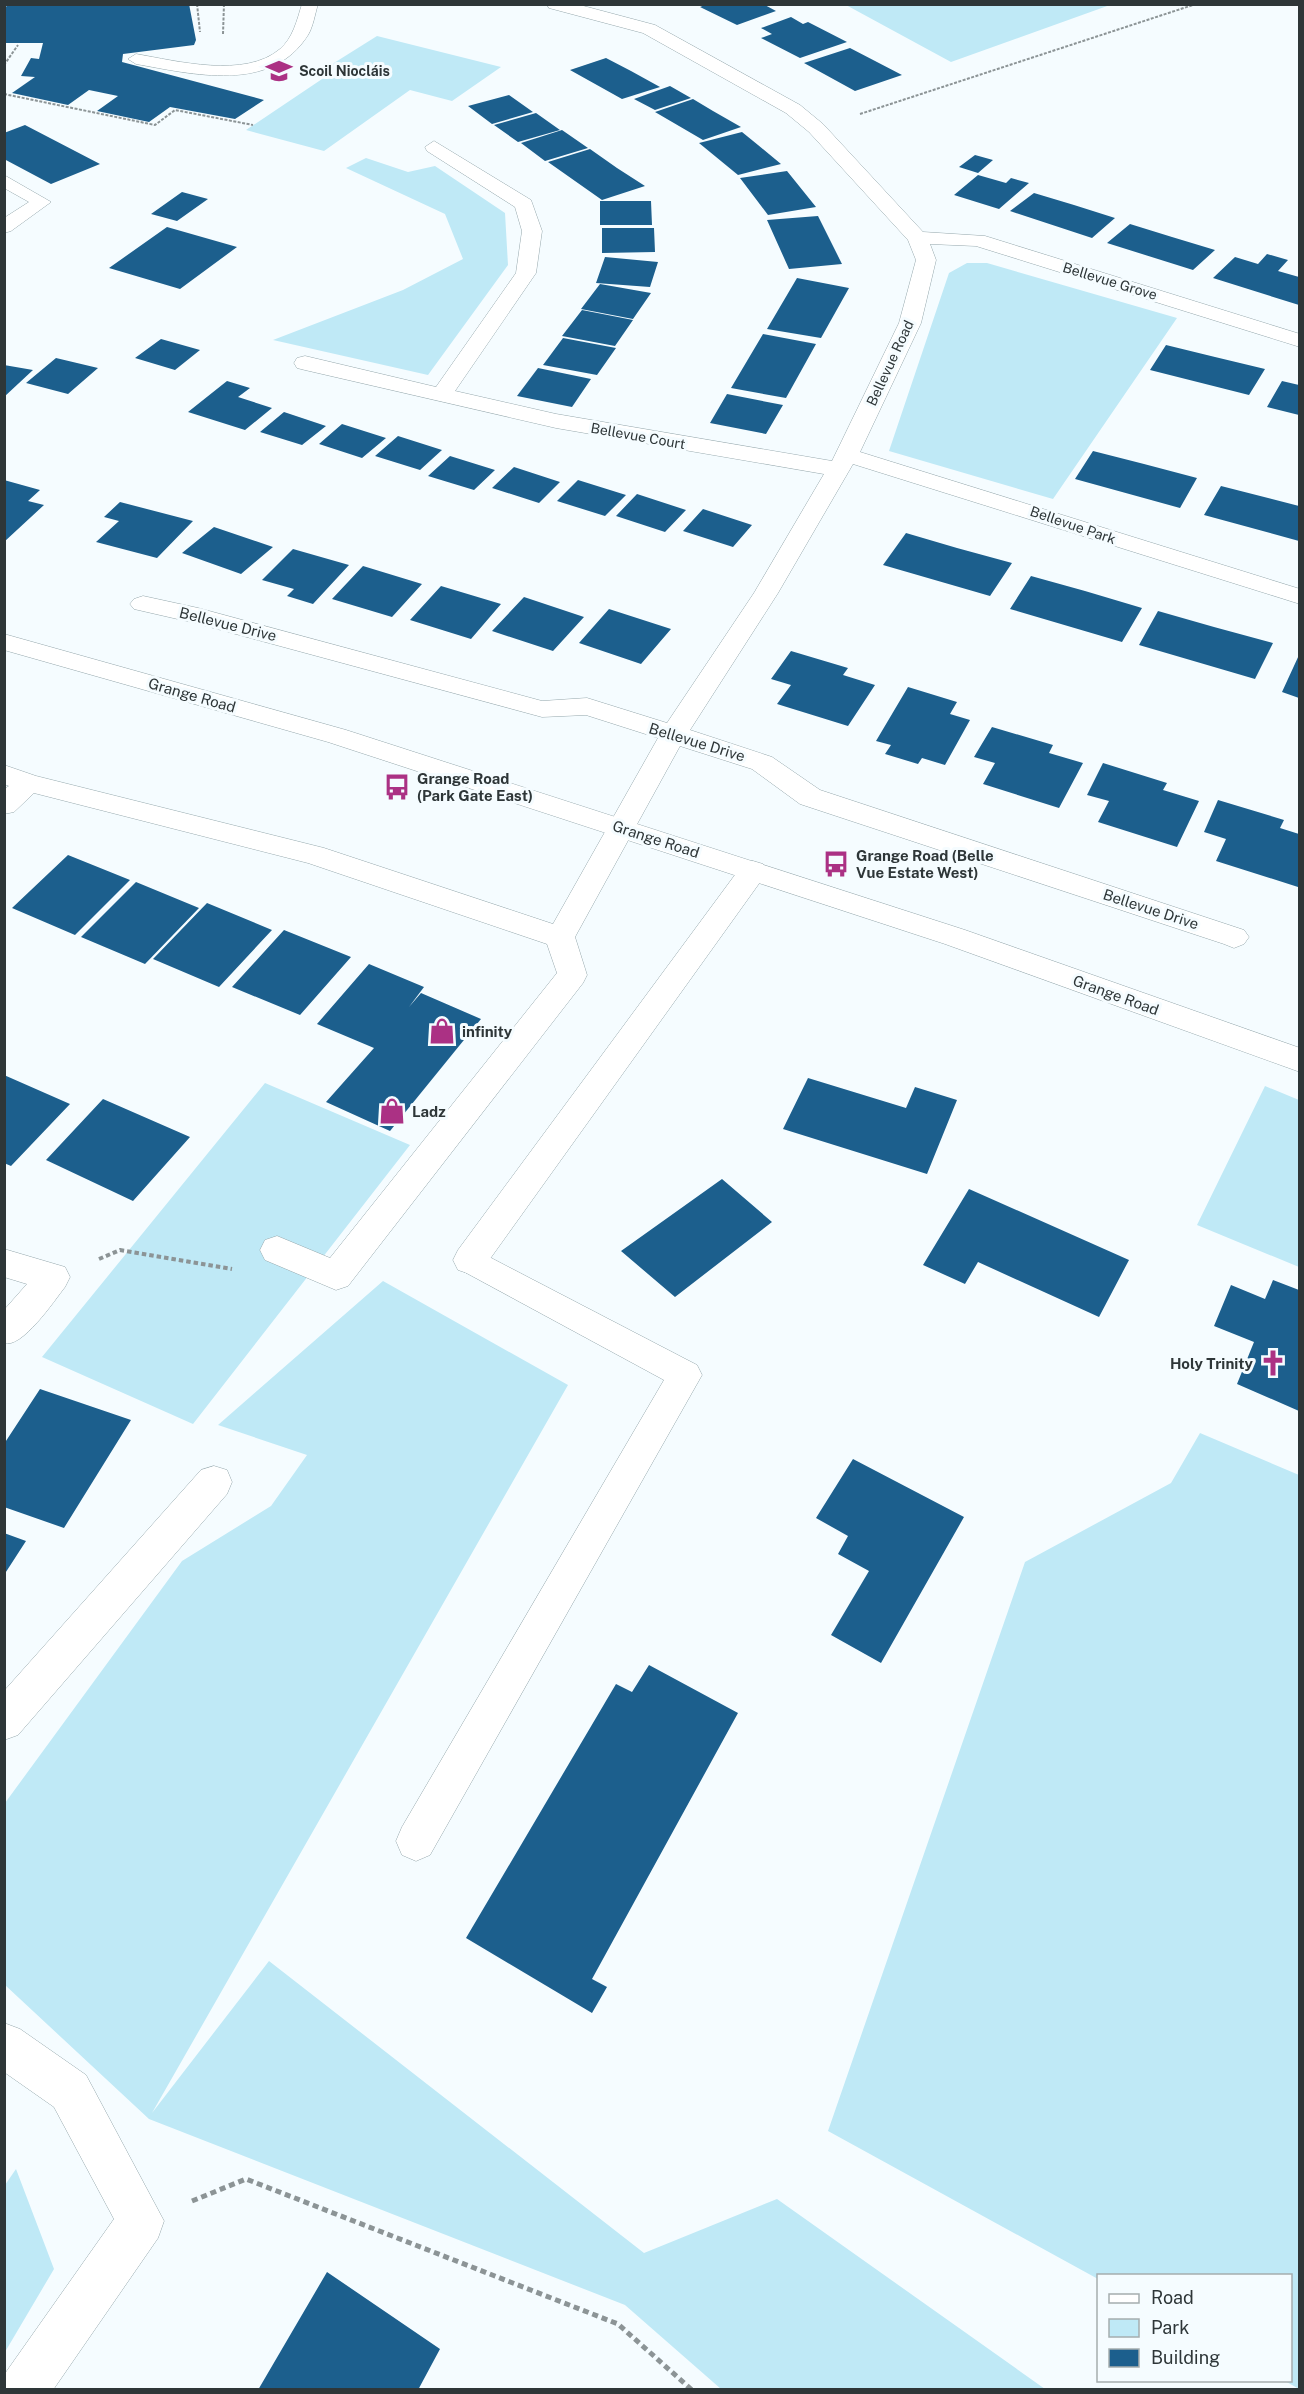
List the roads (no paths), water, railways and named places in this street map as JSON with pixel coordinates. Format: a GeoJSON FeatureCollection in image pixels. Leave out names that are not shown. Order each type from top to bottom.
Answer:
{"type":"FeatureCollection","features":[{"type":"Feature","properties":{"kind":"street","name":"Bellevue Road"},"geometry":{"type":"LineString","coordinates":[[555,4],[649,29],[793,109],[816,128],[917,238],[926,260],[910,323],[842,462],[766,593],[673,735],[560,937]]}},
{"type":"Feature","properties":{"kind":"street"},"geometry":{"type":"LineString","coordinates":[[434,147],[524,204],[532,231],[526,273],[441,395]]}},
{"type":"Feature","properties":{"kind":"street","name":"Bellevue Grove"},"geometry":{"type":"LineString","coordinates":[[917,238],[978,240],[1299,341]]}},
{"type":"Feature","properties":{"kind":"street","name":"Bellevue Court"},"geometry":{"type":"LineString","coordinates":[[305,363],[556,421],[842,462]]}},
{"type":"Feature","properties":{"kind":"street","name":"Bellevue Park"},"geometry":{"type":"LineString","coordinates":[[842,462],[958,486],[1179,562],[1299,597]]}},
{"type":"Feature","properties":{"kind":"street","name":"Bellevue Drive"},"geometry":{"type":"LineString","coordinates":[[143,604],[198,615],[542,709],[587,706],[762,763],[810,797],[1234,937]]}},
{"type":"Feature","properties":{"kind":"street","name":"Grange Road"},"geometry":{"type":"LineString","coordinates":[[4,642],[337,736],[955,937],[1299,1060]]}},
{"type":"Feature","properties":{"kind":"street"},"geometry":{"type":"LineString","coordinates":[[4,805],[17,778],[314,855],[560,937],[572,975],[336,1276],[277,1250]]}},
{"type":"Feature","properties":{"kind":"street"},"geometry":{"type":"LineString","coordinates":[[470,1260],[753,871]]}},
{"type":"Feature","properties":{"kind":"street"},"geometry":{"type":"LineString","coordinates":[[4,1263],[53,1277],[9,1330]]}},
{"type":"Feature","properties":{"kind":"street"},"geometry":{"type":"LineString","coordinates":[[4,1721],[214,1482]]}},
{"type":"Feature","properties":{"kind":"street"},"geometry":{"type":"LineString","coordinates":[[4,2044],[70,2091],[141,2222],[23,2390]]}},
{"type":"Feature","properties":{"kind":"lane"},"geometry":{"type":"LineString","coordinates":[[136,59],[228,72],[268,65],[284,55],[307,26],[310,4]]}},
{"type":"Feature","properties":{"kind":"lane"},"geometry":{"type":"LineString","coordinates":[[4,180],[42,202],[4,227]]}},
{"type":"Feature","properties":{"kind":"lane"},"geometry":{"type":"LineString","coordinates":[[416,1840],[685,1375],[470,1260]]}},
{"type":"Feature","properties":{"kind":"place","name":"Scoil Niocláis"},"geometry":{"type":"Point","coordinates":[279,71]}},
{"type":"Feature","properties":{"kind":"place","name":"Grange Road (Park Gate East)"},"geometry":{"type":"Point","coordinates":[397,787]}},
{"type":"Feature","properties":{"kind":"place","name":"Grange Road (Belle Vue Estate West)"},"geometry":{"type":"Point","coordinates":[836,864]}},
{"type":"Feature","properties":{"kind":"place","name":"infinity"},"geometry":{"type":"Point","coordinates":[442,1031]}},
{"type":"Feature","properties":{"kind":"place","name":"Ladz"},"geometry":{"type":"Point","coordinates":[392,1111]}},
{"type":"Feature","properties":{"kind":"place","name":"Holy Trinity"},"geometry":{"type":"Point","coordinates":[1273,1363]}}]}
